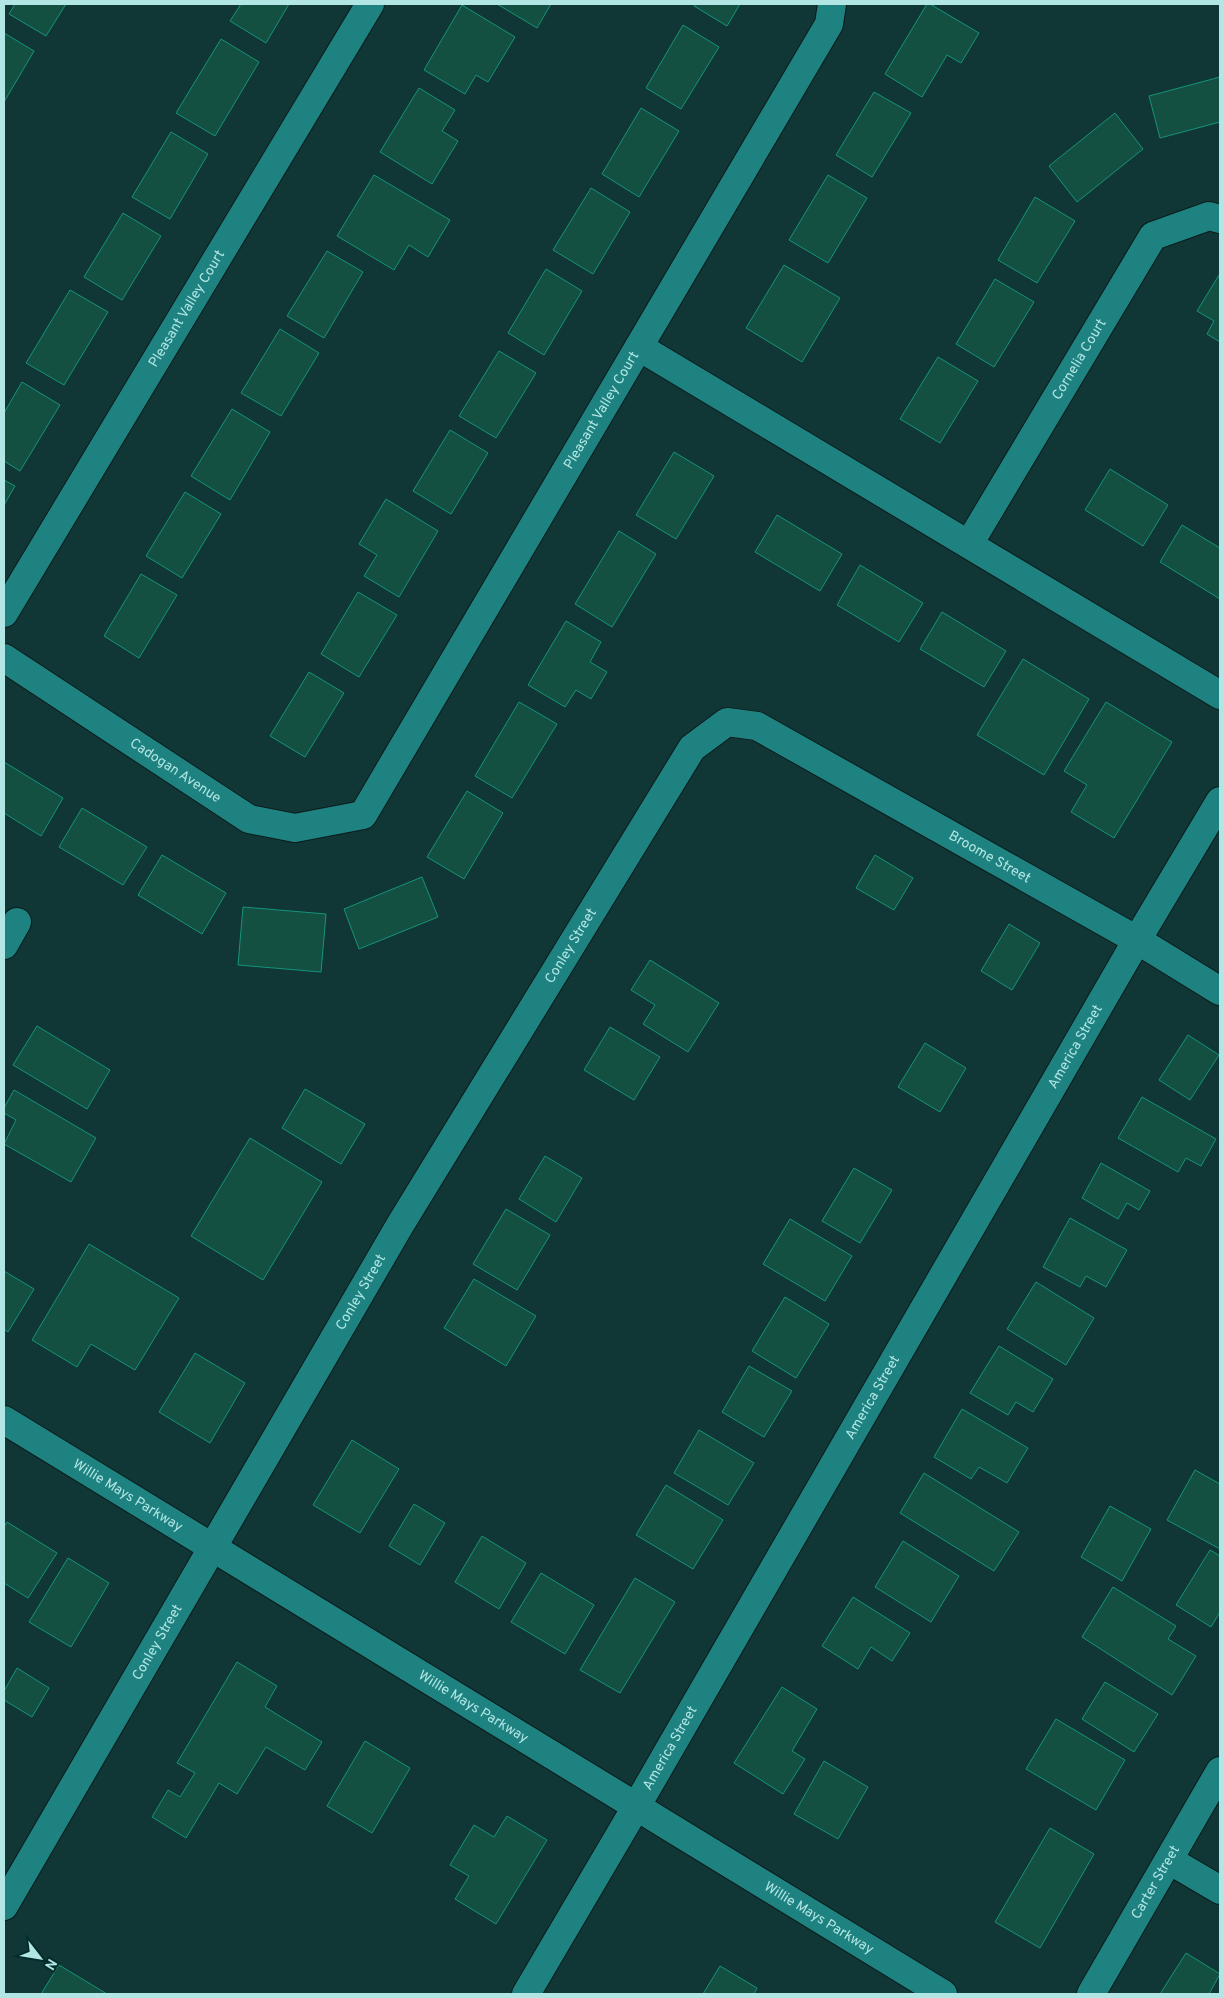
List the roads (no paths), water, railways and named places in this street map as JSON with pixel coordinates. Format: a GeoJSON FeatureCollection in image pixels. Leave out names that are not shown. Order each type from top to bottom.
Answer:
{"type":"FeatureCollection","features":[{"type":"Feature","properties":{"kind":"street","name":"Pleasant Valley Court"},"geometry":{"type":"LineString","coordinates":[[4,613],[370,4]]}},
{"type":"Feature","properties":{"kind":"street","name":"Pleasant Valley Court"},"geometry":{"type":"LineString","coordinates":[[363,815],[829,24],[832,4]]}},
{"type":"Feature","properties":{"kind":"street","name":"Cornelia Court"},"geometry":{"type":"LineString","coordinates":[[969,544],[1153,236],[1209,216],[1220,219]]}},
{"type":"Feature","properties":{"kind":"street"},"geometry":{"type":"LineString","coordinates":[[639,347],[1220,695]]}},
{"type":"Feature","properties":{"kind":"street","name":"Cadogan Avenue"},"geometry":{"type":"LineString","coordinates":[[4,658],[249,819],[295,828],[363,815]]}},
{"type":"Feature","properties":{"kind":"street","name":"Conley Street"},"geometry":{"type":"LineString","coordinates":[[4,1906],[400,1225],[692,748],[727,722],[757,726]]}},
{"type":"Feature","properties":{"kind":"street","name":"Broome Street"},"geometry":{"type":"LineString","coordinates":[[757,726],[1136,940],[1220,991]]}},
{"type":"Feature","properties":{"kind":"street","name":"America Street"},"geometry":{"type":"LineString","coordinates":[[526,1994],[636,1807],[1136,940],[1220,801]]}},
{"type":"Feature","properties":{"kind":"street"},"geometry":{"type":"LineString","coordinates":[[4,945],[17,922]]}},
{"type":"Feature","properties":{"kind":"street","name":"Willie Mays Parkway"},"geometry":{"type":"LineString","coordinates":[[4,1420],[943,1994]]}},
{"type":"Feature","properties":{"kind":"street","name":"Carter Street"},"geometry":{"type":"LineString","coordinates":[[1091,1994],[1220,1771]]}},
{"type":"Feature","properties":{"kind":"street"},"geometry":{"type":"LineString","coordinates":[[1168,1860],[1220,1890]]}}]}
